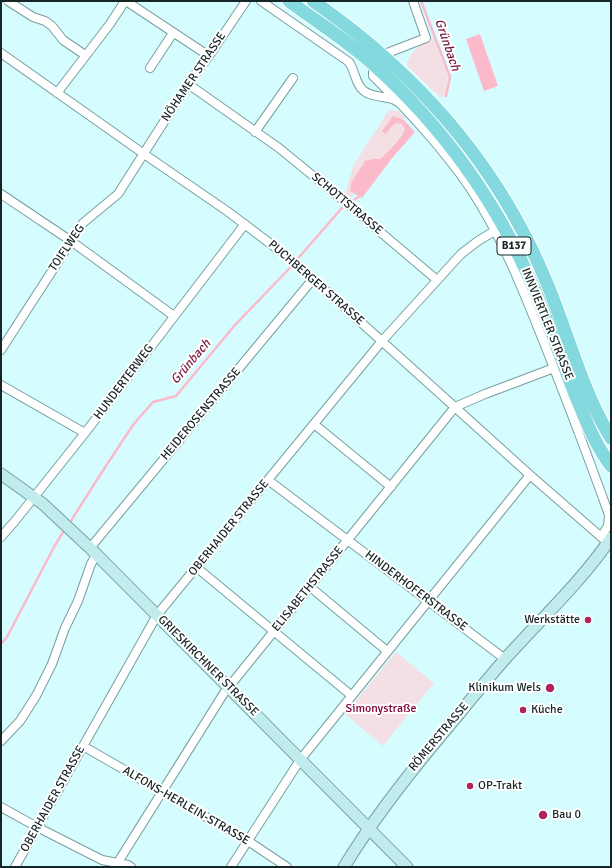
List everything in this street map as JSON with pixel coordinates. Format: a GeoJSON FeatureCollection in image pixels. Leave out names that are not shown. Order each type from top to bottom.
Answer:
{"type":"FeatureCollection","features":[{"type":"Feature","properties":{"kind":"main road","name":"INNVIERTLER STRASSE"},"geometry":{"type":"LineString","coordinates":[[289,1],[378,60],[425,96],[452,125],[483,166],[506,201],[546,280],[588,389],[611,438]]}},
{"type":"Feature","properties":{"kind":"main road","name":"INNVIERTLER STRASSE"},"geometry":{"type":"LineString","coordinates":[[313,1],[378,60],[447,142],[472,175],[494,209],[533,286],[592,436],[611,466]]}},
{"type":"Feature","properties":{"kind":"main road","name":"GRIESKIRCHNER STRASSE"},"geometry":{"type":"LineString","coordinates":[[1,474],[34,497],[93,552],[407,867]]}},
{"type":"Feature","properties":{"kind":"main road","name":"RÖMERSTRASSE"},"geometry":{"type":"LineString","coordinates":[[344,867],[368,828],[405,778],[505,659],[575,583],[608,540]]}},
{"type":"Feature","properties":{"kind":"street"},"geometry":{"type":"LineString","coordinates":[[8,1],[33,17],[45,21],[52,26],[63,40],[85,55]]}},
{"type":"Feature","properties":{"kind":"street"},"geometry":{"type":"LineString","coordinates":[[57,93],[126,1],[209,56]]}},
{"type":"Feature","properties":{"kind":"street","name":"NÖHAMER STRASSE"},"geometry":{"type":"LineString","coordinates":[[144,154],[188,84],[246,1]]}},
{"type":"Feature","properties":{"kind":"street"},"geometry":{"type":"LineString","coordinates":[[261,1],[349,62],[354,69],[358,85],[366,93],[393,99],[400,104]]}},
{"type":"Feature","properties":{"kind":"street"},"geometry":{"type":"LineString","coordinates":[[412,1],[426,38],[378,60],[373,76],[427,132],[448,158],[470,187],[496,230],[518,276],[609,515],[608,540]]}},
{"type":"Feature","properties":{"kind":"street"},"geometry":{"type":"LineString","coordinates":[[150,68],[173,33]]}},
{"type":"Feature","properties":{"kind":"street","name":"PUCHBERGER STRASSE"},"geometry":{"type":"LineString","coordinates":[[1,52],[57,93],[245,224],[294,262],[530,475],[608,540]]}},
{"type":"Feature","properties":{"kind":"street"},"geometry":{"type":"LineString","coordinates":[[255,132],[293,78]]}},
{"type":"Feature","properties":{"kind":"street","name":"SCHOTTSTRASSE"},"geometry":{"type":"LineString","coordinates":[[188,84],[279,148],[437,280]]}},
{"type":"Feature","properties":{"kind":"street","name":"TOIFLWEG"},"geometry":{"type":"LineString","coordinates":[[1,350],[83,223],[118,194],[144,154]]}},
{"type":"Feature","properties":{"kind":"street"},"geometry":{"type":"LineString","coordinates":[[1,194],[71,241],[174,316]]}},
{"type":"Feature","properties":{"kind":"street","name":"HUNDERTERWEG"},"geometry":{"type":"LineString","coordinates":[[1,537],[86,433],[245,224]]}},
{"type":"Feature","properties":{"kind":"street","name":"OBERHAIDER STRASSE"},"geometry":{"type":"LineString","coordinates":[[15,867],[157,615],[382,341],[461,254],[496,230]]}},
{"type":"Feature","properties":{"kind":"street","name":"HEIDEROSENSTRASSE"},"geometry":{"type":"LineString","coordinates":[[1,741],[20,721],[36,696],[52,664],[65,628],[78,601],[91,564],[93,552],[313,279]]}},
{"type":"Feature","properties":{"kind":"street","name":"ELISABETHSTRASSE"},"geometry":{"type":"LineString","coordinates":[[116,865],[228,687],[455,408],[485,394],[554,368]]}},
{"type":"Feature","properties":{"kind":"street"},"geometry":{"type":"LineString","coordinates":[[1,385],[86,433]]}},
{"type":"Feature","properties":{"kind":"street"},"geometry":{"type":"LineString","coordinates":[[314,424],[391,487]]}},
{"type":"Feature","properties":{"kind":"street"},"geometry":{"type":"LineString","coordinates":[[231,867],[300,760],[530,475]]}},
{"type":"Feature","properties":{"kind":"street","name":"HINDERHOFERSTRASSE"},"geometry":{"type":"LineString","coordinates":[[268,480],[505,659]]}},
{"type":"Feature","properties":{"kind":"street"},"geometry":{"type":"LineString","coordinates":[[196,567],[352,696]]}},
{"type":"Feature","properties":{"kind":"street"},"geometry":{"type":"LineString","coordinates":[[309,586],[388,651]]}},
{"type":"Feature","properties":{"kind":"street","name":"ALFONS-HERLEIN-STRASSE"},"geometry":{"type":"LineString","coordinates":[[83,746],[248,841],[288,867]]}},
{"type":"Feature","properties":{"kind":"street"},"geometry":{"type":"LineString","coordinates":[[1,807],[102,860],[116,865],[131,867]]}},
{"type":"Feature","properties":{"kind":"green space"},"geometry":{"type":"Polygon","coordinates":[[[433,37],[448,77],[445,94],[441,98],[407,66],[413,52],[433,37]]]}},
{"type":"Feature","properties":{"kind":"green space"},"geometry":{"type":"Polygon","coordinates":[[[389,110],[398,111],[406,118],[404,120],[393,116],[386,134],[396,123],[402,124],[405,130],[391,149],[380,159],[365,161],[351,183],[350,191],[354,194],[351,197],[345,193],[353,166],[389,110]]]}},
{"type":"Feature","properties":{"kind":"green space","name":"Simonystraße"},"geometry":{"type":"Polygon","coordinates":[[[396,652],[434,683],[383,746],[345,714],[396,652]]]}},
{"type":"Feature","properties":{"kind":"shaded area"},"geometry":{"type":"Polygon","coordinates":[[[480,34],[498,86],[484,91],[466,39],[480,34]]]}},
{"type":"Feature","properties":{"kind":"shaded area"},"geometry":{"type":"Polygon","coordinates":[[[393,116],[404,120],[415,132],[393,157],[362,198],[350,191],[351,183],[365,161],[380,159],[391,149],[405,130],[402,124],[396,123],[386,134],[382,131],[393,116]]]}},
{"type":"Feature","properties":{"kind":"waterway","name":"Grünbach"},"geometry":{"type":"LineString","coordinates":[[421,1],[450,77],[446,96]]}},
{"type":"Feature","properties":{"kind":"waterway","name":"Grünbach"},"geometry":{"type":"LineString","coordinates":[[69,524],[133,425],[153,402],[176,396],[235,325],[287,271],[341,209],[361,195]]}},
{"type":"Feature","properties":{"kind":"waterway","name":"Grünbach"},"geometry":{"type":"LineString","coordinates":[[1,644],[7,637],[65,529]]}},
{"type":"Feature","properties":{"kind":"place","name":"Werkstätte"},"geometry":{"type":"Point","coordinates":[588,620]}},
{"type":"Feature","properties":{"kind":"place","name":"Klinikum Wels"},"geometry":{"type":"Point","coordinates":[550,688]}},
{"type":"Feature","properties":{"kind":"place","name":"Küche"},"geometry":{"type":"Point","coordinates":[523,710]}},
{"type":"Feature","properties":{"kind":"place","name":"OP-Trakt"},"geometry":{"type":"Point","coordinates":[470,786]}},
{"type":"Feature","properties":{"kind":"place","name":"Bau 0"},"geometry":{"type":"Point","coordinates":[543,815]}}]}
